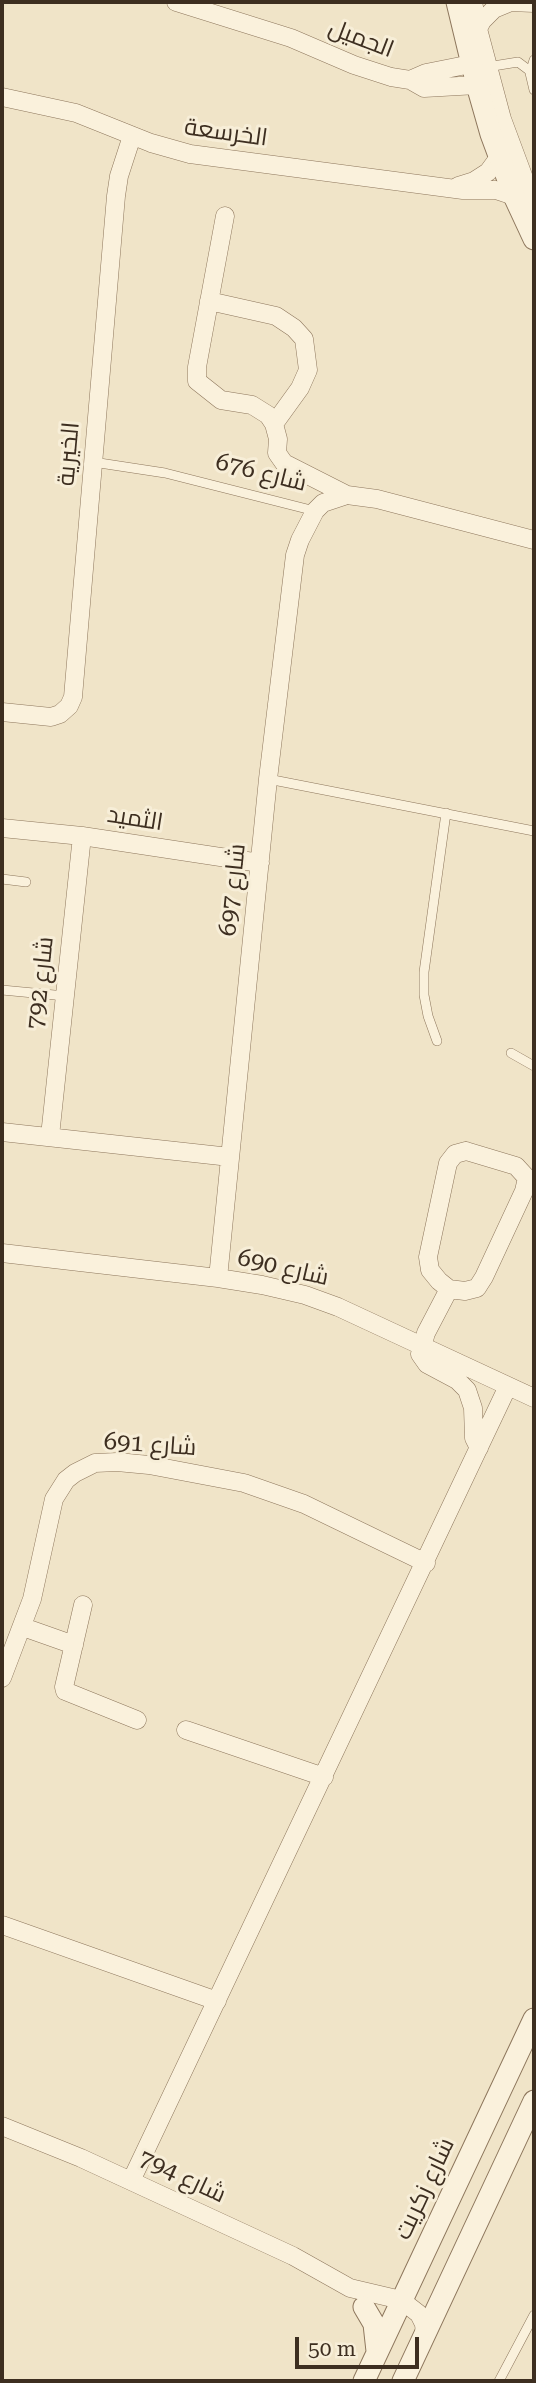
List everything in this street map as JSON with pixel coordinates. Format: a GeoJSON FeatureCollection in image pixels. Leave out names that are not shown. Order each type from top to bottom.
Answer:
{"type":"FeatureCollection","features":[{"type":"Feature","properties":{"kind":"street","name":"الجميل"},"geometry":{"type":"LineString","coordinates":[[176,2],[291,38],[370,72],[410,80],[424,88],[432,89],[478,72]]}},
{"type":"Feature","properties":{"kind":"street"},"geometry":{"type":"LineString","coordinates":[[457,2],[499,157],[534,239]]}},
{"type":"Feature","properties":{"kind":"street"},"geometry":{"type":"LineString","coordinates":[[473,2],[478,29],[478,72],[502,119],[534,205]]}},
{"type":"Feature","properties":{"kind":"street"},"geometry":{"type":"LineString","coordinates":[[478,29],[494,9],[510,2],[534,3]]}},
{"type":"Feature","properties":{"kind":"street","name":"الخرسعة"},"geometry":{"type":"LineString","coordinates":[[2,97],[76,113],[132,136],[190,154],[451,188],[496,190],[514,196]]}},
{"type":"Feature","properties":{"kind":"street","name":"الخيرية"},"geometry":{"type":"LineString","coordinates":[[2,712],[51,717],[60,714],[73,698],[116,196],[132,136]]}},
{"type":"Feature","properties":{"kind":"street"},"geometry":{"type":"LineString","coordinates":[[451,188],[481,176],[499,157]]}},
{"type":"Feature","properties":{"kind":"street"},"geometry":{"type":"LineString","coordinates":[[225,216],[197,367],[197,381],[221,400],[252,405],[268,415],[278,439],[277,453],[284,463],[346,495],[377,499],[534,540]]}},
{"type":"Feature","properties":{"kind":"street"},"geometry":{"type":"LineString","coordinates":[[209,301],[276,316],[295,328],[304,339],[308,370],[300,388],[274,424]]}},
{"type":"Feature","properties":{"kind":"street","name":"شارع 676"},"geometry":{"type":"LineString","coordinates":[[315,511],[323,503],[346,495]]}},
{"type":"Feature","properties":{"kind":"street","name":"شارع 697"},"geometry":{"type":"LineString","coordinates":[[218,1278],[268,779],[296,555],[300,540],[315,511]]}},
{"type":"Feature","properties":{"kind":"street","name":"الثميد"},"geometry":{"type":"LineString","coordinates":[[2,828],[82,836],[260,863]]}},
{"type":"Feature","properties":{"kind":"street","name":"شارع 792"},"geometry":{"type":"LineString","coordinates":[[50,1136],[82,836]]}},
{"type":"Feature","properties":{"kind":"street"},"geometry":{"type":"LineString","coordinates":[[2,1132],[230,1157]]}},
{"type":"Feature","properties":{"kind":"street"},"geometry":{"type":"LineString","coordinates":[[466,1151],[516,1166],[527,1178],[524,1191],[484,1277],[477,1288],[465,1291],[449,1289],[439,1282],[430,1270],[428,1257],[448,1163],[455,1154],[466,1151]]}},
{"type":"Feature","properties":{"kind":"street","name":"شارع 690"},"geometry":{"type":"LineString","coordinates":[[2,1253],[262,1284],[305,1295],[338,1307],[534,1398]]}},
{"type":"Feature","properties":{"kind":"street"},"geometry":{"type":"LineString","coordinates":[[449,1289],[421,1345],[420,1354],[424,1361],[457,1380],[467,1390],[473,1408],[474,1438],[479,1448]]}},
{"type":"Feature","properties":{"kind":"street"},"geometry":{"type":"LineString","coordinates":[[131,2181],[508,1386]]}},
{"type":"Feature","properties":{"kind":"street","name":"شارع 691"},"geometry":{"type":"LineString","coordinates":[[2,1678],[23,1627],[40,1570],[54,1499],[66,1480],[84,1467],[95,1464],[117,1462],[181,1469],[244,1483],[314,1508],[426,1563]]}},
{"type":"Feature","properties":{"kind":"street"},"geometry":{"type":"LineString","coordinates":[[83,1605],[65,1691],[137,1720]]}},
{"type":"Feature","properties":{"kind":"street"},"geometry":{"type":"LineString","coordinates":[[23,1627],[74,1645]]}},
{"type":"Feature","properties":{"kind":"street"},"geometry":{"type":"LineString","coordinates":[[186,1730],[324,1777]]}},
{"type":"Feature","properties":{"kind":"street"},"geometry":{"type":"LineString","coordinates":[[2,1925],[217,2001]]}},
{"type":"Feature","properties":{"kind":"street","name":"شارع زكريت"},"geometry":{"type":"LineString","coordinates":[[363,2381],[534,2019]]}},
{"type":"Feature","properties":{"kind":"street"},"geometry":{"type":"LineString","coordinates":[[403,2381],[534,2101]]}},
{"type":"Feature","properties":{"kind":"street","name":"شارع 794"},"geometry":{"type":"LineString","coordinates":[[2,2126],[131,2181],[293,2256],[350,2288],[390,2296],[397,2309]]}},
{"type":"Feature","properties":{"kind":"street","name":"شارع 794"},"geometry":{"type":"LineString","coordinates":[[337,2282],[351,2298],[379,2315],[397,2309],[419,2314]]}},
{"type":"Feature","properties":{"kind":"street"},"geometry":{"type":"LineString","coordinates":[[425,2335],[419,2314],[442,2300]]}},
{"type":"Feature","properties":{"kind":"street"},"geometry":{"type":"LineString","coordinates":[[364,2307],[374,2324],[377,2353]]}},
{"type":"Feature","properties":{"kind":"lane"},"geometry":{"type":"LineString","coordinates":[[534,60],[530,71],[534,90]]}},
{"type":"Feature","properties":{"kind":"lane"},"geometry":{"type":"LineString","coordinates":[[478,72],[513,61],[523,64],[530,71]]}},
{"type":"Feature","properties":{"kind":"lane","name":"شارع 676"},"geometry":{"type":"LineString","coordinates":[[93,462],[165,472],[315,511]]}},
{"type":"Feature","properties":{"kind":"lane"},"geometry":{"type":"LineString","coordinates":[[268,779],[534,831]]}},
{"type":"Feature","properties":{"kind":"lane"},"geometry":{"type":"LineString","coordinates":[[437,1041],[424,995],[424,972],[446,813]]}},
{"type":"Feature","properties":{"kind":"lane"},"geometry":{"type":"LineString","coordinates":[[2,879],[26,882]]}},
{"type":"Feature","properties":{"kind":"lane"},"geometry":{"type":"LineString","coordinates":[[2,990],[65,996]]}},
{"type":"Feature","properties":{"kind":"lane"},"geometry":{"type":"LineString","coordinates":[[511,1053],[534,1066]]}},
{"type":"Feature","properties":{"kind":"lane"},"geometry":{"type":"LineString","coordinates":[[499,2381],[534,2315]]}}]}
